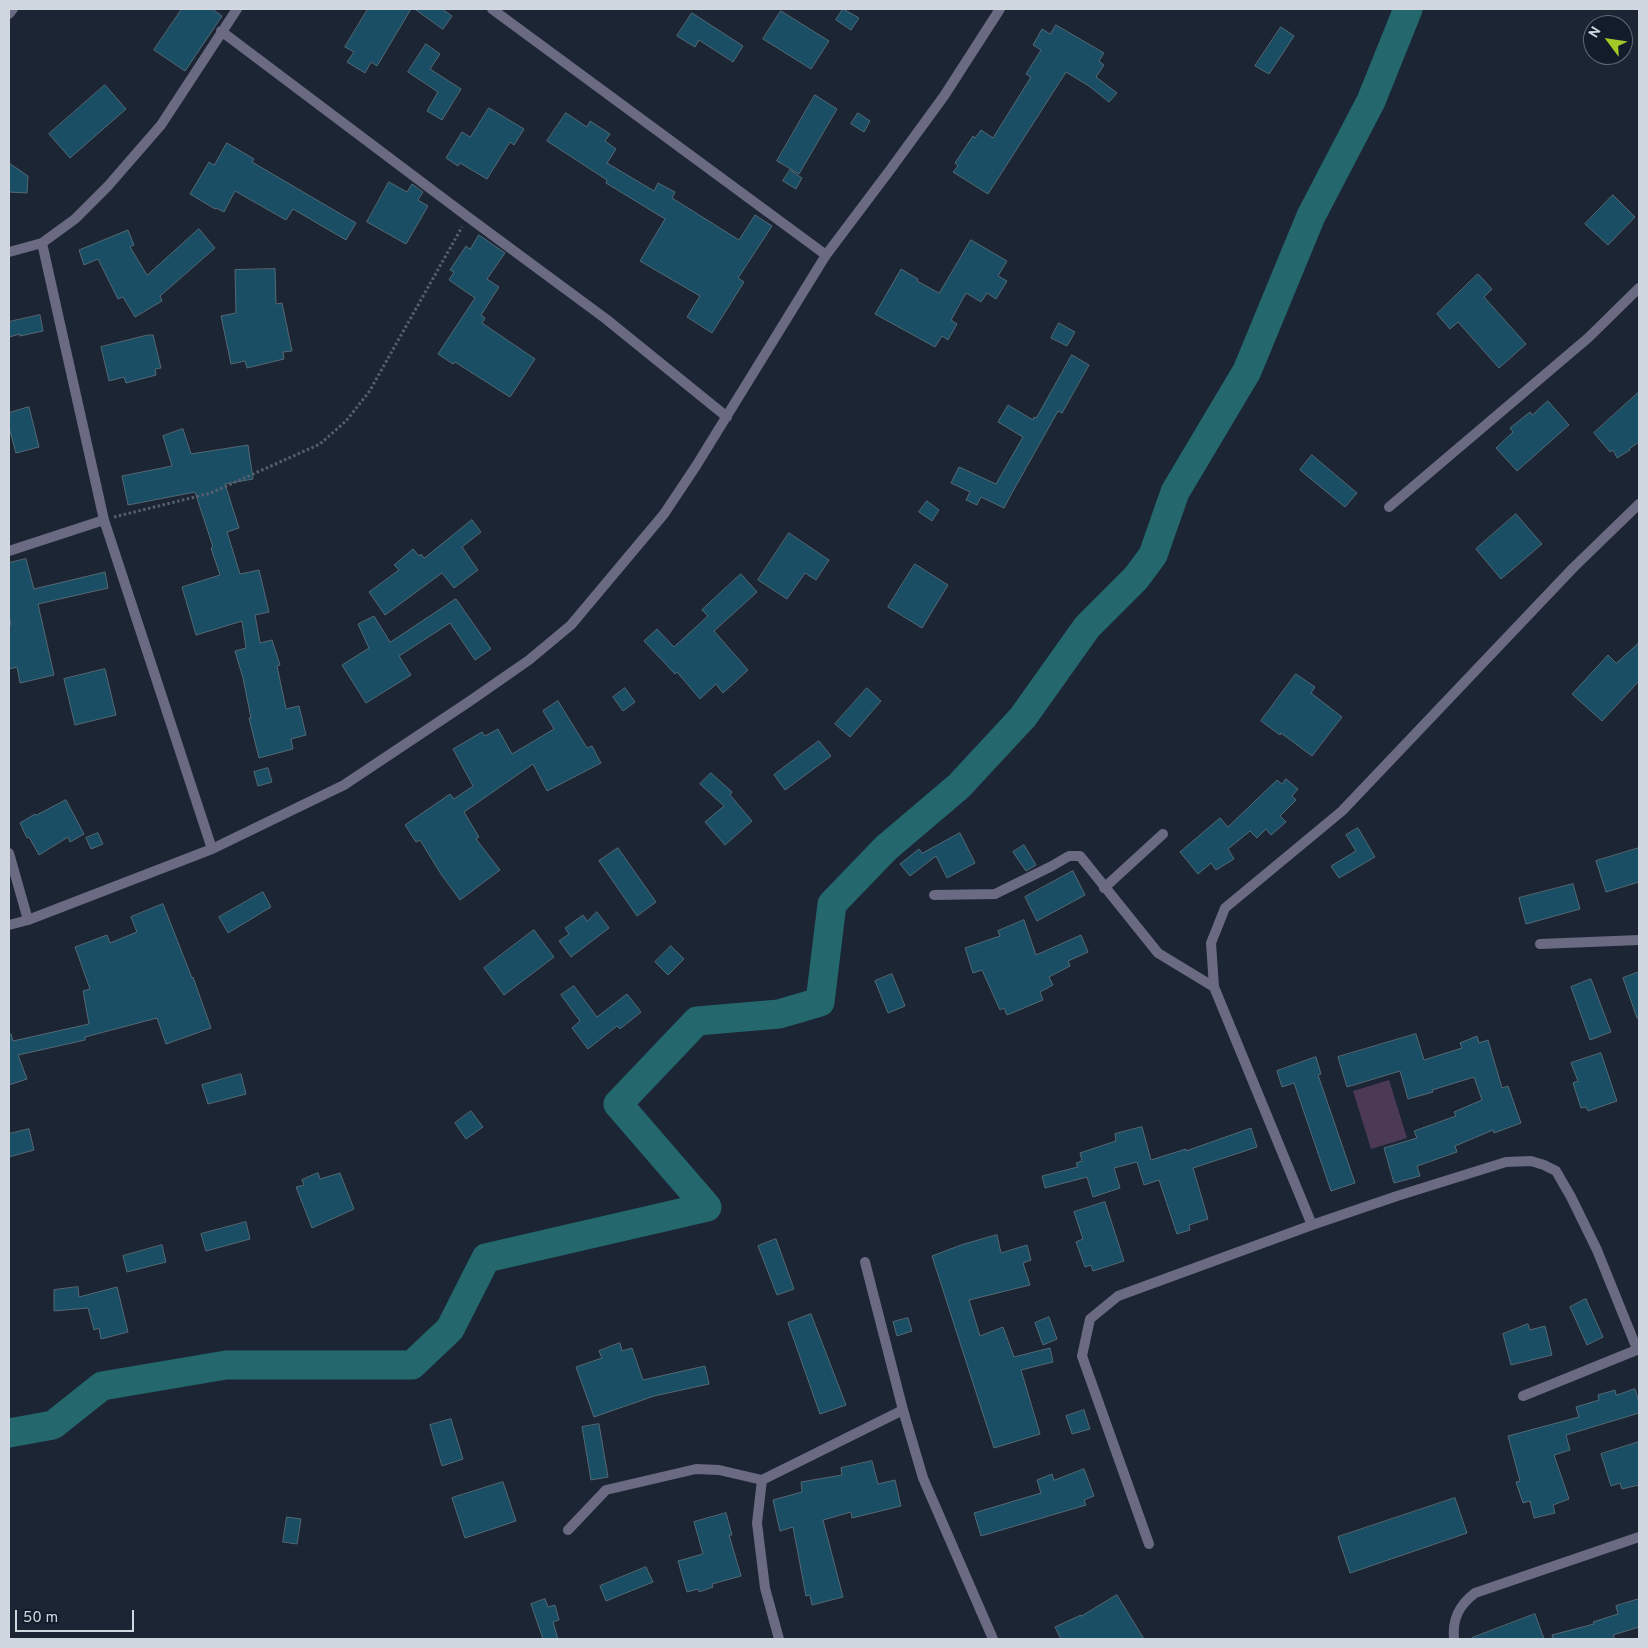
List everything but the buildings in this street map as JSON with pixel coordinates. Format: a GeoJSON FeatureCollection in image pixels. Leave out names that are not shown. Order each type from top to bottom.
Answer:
{"type":"FeatureCollection","features":[{"type":"Feature","properties":{"kind":"street"},"geometry":{"type":"LineString","coordinates":[[9,14],[13,9]]}},
{"type":"Feature","properties":{"kind":"street"},"geometry":{"type":"LineString","coordinates":[[9,252],[42,243],[75,218],[108,186],[162,125],[237,9]]}},
{"type":"Feature","properties":{"kind":"street"},"geometry":{"type":"LineString","coordinates":[[492,9],[826,255]]}},
{"type":"Feature","properties":{"kind":"street"},"geometry":{"type":"LineString","coordinates":[[9,925],[28,920],[212,849],[344,785],[470,702],[529,660],[571,625],[664,514],[727,417],[826,255],[944,96],[1000,9]]}},
{"type":"Feature","properties":{"kind":"street"},"geometry":{"type":"LineString","coordinates":[[221,31],[468,218],[606,319],[727,417]]}},
{"type":"Feature","properties":{"kind":"street"},"geometry":{"type":"LineString","coordinates":[[42,243],[104,520],[212,849]]}},
{"type":"Feature","properties":{"kind":"street"},"geometry":{"type":"LineString","coordinates":[[1389,507],[1588,338],[1639,288]]}},
{"type":"Feature","properties":{"kind":"street"},"geometry":{"type":"LineString","coordinates":[[1312,1225],[1214,987],[1211,943],[1225,908],[1342,812],[1573,568],[1639,504]]}},
{"type":"Feature","properties":{"kind":"street"},"geometry":{"type":"LineString","coordinates":[[9,551],[104,520]]}},
{"type":"Feature","properties":{"kind":"street"},"geometry":{"type":"LineString","coordinates":[[1104,888],[1163,834]]}},
{"type":"Feature","properties":{"kind":"street"},"geometry":{"type":"LineString","coordinates":[[9,853],[28,920]]}},
{"type":"Feature","properties":{"kind":"street"},"geometry":{"type":"LineString","coordinates":[[934,894],[995,894],[1069,856],[1080,856],[1158,953],[1214,987]]}},
{"type":"Feature","properties":{"kind":"street"},"geometry":{"type":"LineString","coordinates":[[1540,944],[1639,940]]}},
{"type":"Feature","properties":{"kind":"street"},"geometry":{"type":"LineString","coordinates":[[1149,1544],[1082,1356],[1090,1319],[1118,1296],[1312,1225],[1506,1162],[1531,1162],[1544,1165],[1556,1171],[1571,1197],[1597,1250],[1638,1349],[1523,1396]]}},
{"type":"Feature","properties":{"kind":"street"},"geometry":{"type":"LineString","coordinates":[[865,1262],[903,1410],[923,1478],[993,1639]]}},
{"type":"Feature","properties":{"kind":"street"},"geometry":{"type":"LineString","coordinates":[[568,1530],[606,1490],[696,1469],[719,1470],[762,1480],[903,1410]]}},
{"type":"Feature","properties":{"kind":"street"},"geometry":{"type":"LineString","coordinates":[[762,1480],[757,1524],[765,1588],[779,1639]]}},
{"type":"Feature","properties":{"kind":"street"},"geometry":{"type":"LineString","coordinates":[[1454,1639],[1456,1614],[1464,1601],[1475,1593],[1639,1537]]}},
{"type":"Feature","properties":{"kind":"path"},"geometry":{"type":"LineString","coordinates":[[104,520],[212,493],[320,444],[346,421],[369,392],[468,218]]}},
{"type":"Feature","properties":{"kind":"shaded area"},"geometry":{"type":"Polygon","coordinates":[[[1389,1080],[1407,1138],[1371,1149],[1353,1091],[1389,1080]]]}},
{"type":"Feature","properties":{"kind":"waterway"},"geometry":{"type":"LineString","coordinates":[[9,1433],[53,1425],[102,1386],[226,1365],[412,1365],[450,1329],[486,1258],[707,1207],[618,1104],[697,1021],[779,1014],[820,1002],[832,904],[886,848],[959,786],[1023,717],[1087,627],[1136,578],[1153,555],[1175,492],[1247,371],[1311,216],[1371,101],[1408,9]]}}]}
